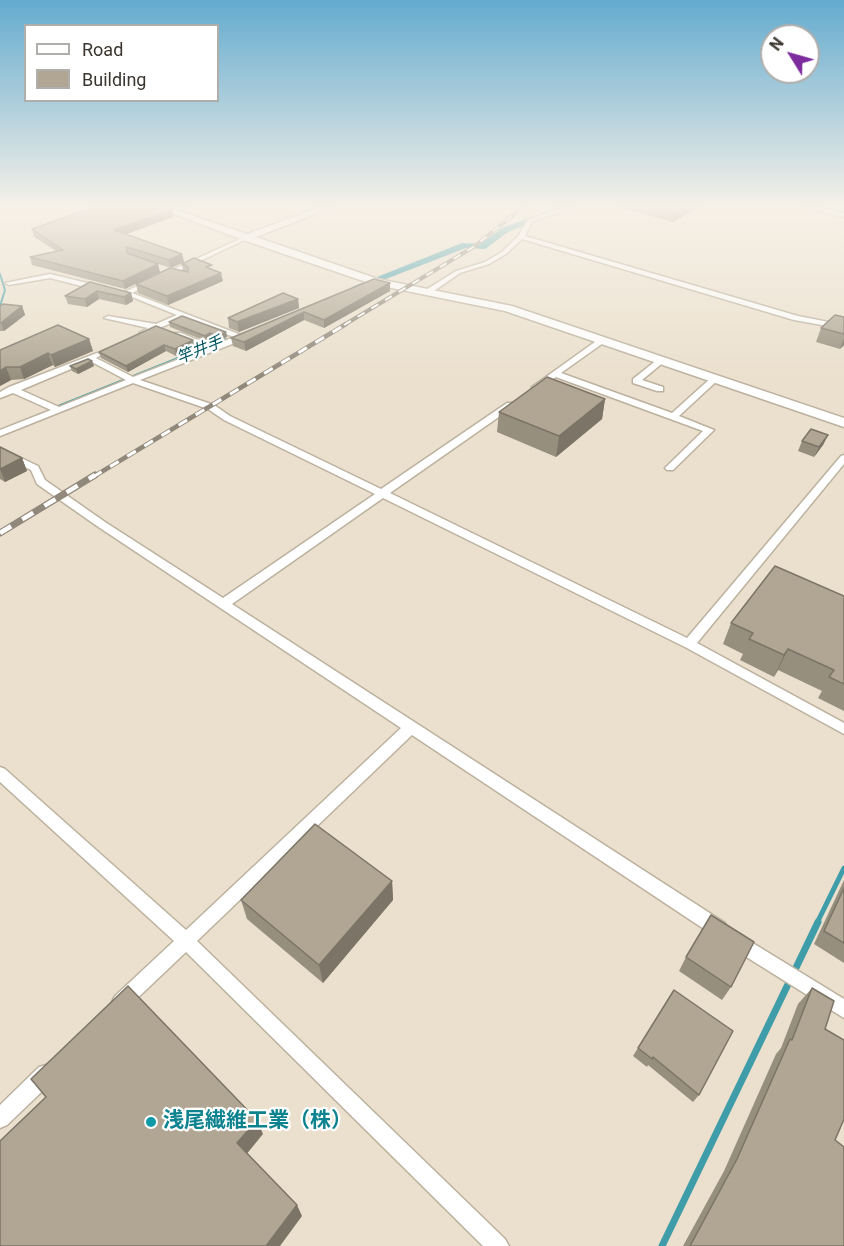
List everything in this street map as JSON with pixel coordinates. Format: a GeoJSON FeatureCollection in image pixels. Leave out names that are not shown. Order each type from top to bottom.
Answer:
{"type":"FeatureCollection","features":[{"type":"Feature","properties":{"kind":"street"},"geometry":{"type":"LineString","coordinates":[[179,265],[123,293],[240,337]]}},
{"type":"Feature","properties":{"kind":"street"},"geometry":{"type":"LineString","coordinates":[[320,265],[371,284],[428,291],[508,308],[844,423]]}},
{"type":"Feature","properties":{"kind":"street"},"geometry":{"type":"LineString","coordinates":[[428,291],[458,272],[480,265]]}},
{"type":"Feature","properties":{"kind":"street"},"geometry":{"type":"LineString","coordinates":[[617,265],[797,318],[844,327]]}},
{"type":"Feature","properties":{"kind":"street"},"geometry":{"type":"LineString","coordinates":[[167,270],[186,277]]}},
{"type":"Feature","properties":{"kind":"street"},"geometry":{"type":"LineString","coordinates":[[9,283],[50,276],[110,291]]}},
{"type":"Feature","properties":{"kind":"street"},"geometry":{"type":"LineString","coordinates":[[137,336],[183,315]]}},
{"type":"Feature","properties":{"kind":"street"},"geometry":{"type":"LineString","coordinates":[[108,318],[157,327],[213,349]]}},
{"type":"Feature","properties":{"kind":"street"},"geometry":{"type":"LineString","coordinates":[[0,433],[260,330]]}},
{"type":"Feature","properties":{"kind":"street"},"geometry":{"type":"LineString","coordinates":[[527,393],[602,340]]}},
{"type":"Feature","properties":{"kind":"street"},"geometry":{"type":"LineString","coordinates":[[0,395],[108,350]]}},
{"type":"Feature","properties":{"kind":"street"},"geometry":{"type":"LineString","coordinates":[[90,358],[134,381],[210,407],[227,418],[689,644],[844,729]]}},
{"type":"Feature","properties":{"kind":"street"},"geometry":{"type":"LineString","coordinates":[[660,389],[636,381],[661,361]]}},
{"type":"Feature","properties":{"kind":"street"},"geometry":{"type":"LineString","coordinates":[[555,374],[709,430],[670,468]]}},
{"type":"Feature","properties":{"kind":"street"},"geometry":{"type":"LineString","coordinates":[[672,417],[715,379]]}},
{"type":"Feature","properties":{"kind":"street"},"geometry":{"type":"LineString","coordinates":[[12,389],[59,410]]}},
{"type":"Feature","properties":{"kind":"street"},"geometry":{"type":"LineString","coordinates":[[222,605],[385,494],[517,400]]}},
{"type":"Feature","properties":{"kind":"street"},"geometry":{"type":"LineString","coordinates":[[0,451],[34,468],[41,482],[57,494],[222,605],[844,1009]]}},
{"type":"Feature","properties":{"kind":"street"},"geometry":{"type":"LineString","coordinates":[[689,644],[844,458]]}},
{"type":"Feature","properties":{"kind":"street"},"geometry":{"type":"LineString","coordinates":[[109,1013],[410,728]]}},
{"type":"Feature","properties":{"kind":"street"},"geometry":{"type":"LineString","coordinates":[[0,773],[185,940],[498,1246]]}},
{"type":"Feature","properties":{"kind":"street"},"geometry":{"type":"LineString","coordinates":[[0,1119],[59,1062]]}},
{"type":"Feature","properties":{"kind":"building"},"geometry":{"type":"Polygon","coordinates":[[[62,265],[156,265],[123,281],[62,265]]]}},
{"type":"Feature","properties":{"kind":"building"},"geometry":{"type":"Polygon","coordinates":[[[184,265],[212,265],[206,267],[221,273],[167,296],[136,284],[170,268],[188,272],[188,267],[184,265]]]}},
{"type":"Feature","properties":{"kind":"building"},"geometry":{"type":"Polygon","coordinates":[[[374,279],[390,283],[324,320],[304,312],[244,342],[231,338],[374,279]]]}},
{"type":"Feature","properties":{"kind":"building"},"geometry":{"type":"Polygon","coordinates":[[[90,282],[131,293],[124,297],[97,291],[85,299],[65,296],[90,282]]]}},
{"type":"Feature","properties":{"kind":"building"},"geometry":{"type":"Polygon","coordinates":[[[283,293],[298,299],[237,322],[228,318],[283,293]]]}},
{"type":"Feature","properties":{"kind":"building"},"geometry":{"type":"Polygon","coordinates":[[[3,304],[22,306],[1,323],[0,306],[3,304]]]}},
{"type":"Feature","properties":{"kind":"building"},"geometry":{"type":"Polygon","coordinates":[[[835,315],[844,317],[844,334],[821,328],[835,315]]]}},
{"type":"Feature","properties":{"kind":"building"},"geometry":{"type":"Polygon","coordinates":[[[182,316],[226,332],[216,336],[210,333],[205,336],[169,322],[182,316]]]}},
{"type":"Feature","properties":{"kind":"building"},"geometry":{"type":"Polygon","coordinates":[[[58,325],[89,339],[51,355],[48,353],[20,367],[6,367],[0,371],[0,350],[58,325]]]}},
{"type":"Feature","properties":{"kind":"building"},"geometry":{"type":"Polygon","coordinates":[[[156,326],[193,340],[175,349],[164,345],[126,366],[99,352],[156,326]]]}},
{"type":"Feature","properties":{"kind":"building"},"geometry":{"type":"Polygon","coordinates":[[[88,359],[92,361],[76,369],[70,366],[88,359]]]}},
{"type":"Feature","properties":{"kind":"building"},"geometry":{"type":"Polygon","coordinates":[[[547,377],[605,399],[559,436],[499,412],[547,377]]]}},
{"type":"Feature","properties":{"kind":"building"},"geometry":{"type":"Polygon","coordinates":[[[811,429],[828,435],[819,447],[802,441],[811,429]]]}},
{"type":"Feature","properties":{"kind":"building"},"geometry":{"type":"Polygon","coordinates":[[[0,447],[22,458],[0,469],[0,447]]]}},
{"type":"Feature","properties":{"kind":"building"},"geometry":{"type":"Polygon","coordinates":[[[775,566],[844,596],[844,684],[829,677],[834,670],[788,649],[784,655],[749,639],[753,633],[731,623],[775,566]]]}},
{"type":"Feature","properties":{"kind":"building"},"geometry":{"type":"Polygon","coordinates":[[[315,824],[392,881],[319,965],[241,900],[315,824]]]}},
{"type":"Feature","properties":{"kind":"building"},"geometry":{"type":"Polygon","coordinates":[[[844,888],[844,943],[824,931],[844,888]]]}},
{"type":"Feature","properties":{"kind":"building"},"geometry":{"type":"Polygon","coordinates":[[[711,915],[754,942],[731,987],[686,957],[711,915]]]}},
{"type":"Feature","properties":{"kind":"building","name":"浅尾繊維工業（株）"},"geometry":{"type":"Polygon","coordinates":[[[128,986],[257,1120],[237,1143],[297,1205],[266,1246],[0,1246],[0,1141],[46,1097],[31,1079],[128,986]]]}},
{"type":"Feature","properties":{"kind":"building"},"geometry":{"type":"Polygon","coordinates":[[[812,988],[834,1001],[825,1029],[844,1040],[844,1119],[835,1140],[844,1147],[844,1246],[690,1246],[737,1159],[790,1039],[792,1040],[812,988]]]}},
{"type":"Feature","properties":{"kind":"building"},"geometry":{"type":"Polygon","coordinates":[[[674,990],[733,1031],[699,1095],[653,1057],[652,1059],[638,1048],[674,990]]]}},
{"type":"Feature","properties":{"kind":"waterway","name":"竿井手"},"geometry":{"type":"LineString","coordinates":[[357,287],[413,265]]}},
{"type":"Feature","properties":{"kind":"waterway"},"geometry":{"type":"LineString","coordinates":[[0,274],[5,290],[0,306]]}},
{"type":"Feature","properties":{"kind":"waterway","name":"竿井手"},"geometry":{"type":"LineString","coordinates":[[59,407],[225,341]]}},
{"type":"Feature","properties":{"kind":"waterway"},"geometry":{"type":"LineString","coordinates":[[817,923],[844,868]]}},
{"type":"Feature","properties":{"kind":"waterway"},"geometry":{"type":"LineString","coordinates":[[662,1246],[818,922]]}},
{"type":"Feature","properties":{"kind":"railway"},"geometry":{"type":"LineString","coordinates":[[344,325],[443,265]]}},
{"type":"Feature","properties":{"kind":"railway"},"geometry":{"type":"LineString","coordinates":[[93,477],[346,324]]}},
{"type":"Feature","properties":{"kind":"railway"},"geometry":{"type":"LineString","coordinates":[[0,533],[95,475]]}},
{"type":"Feature","properties":{"kind":"place","name":"浅尾繊維工業（株）"},"geometry":{"type":"Point","coordinates":[151,1122]}}]}
